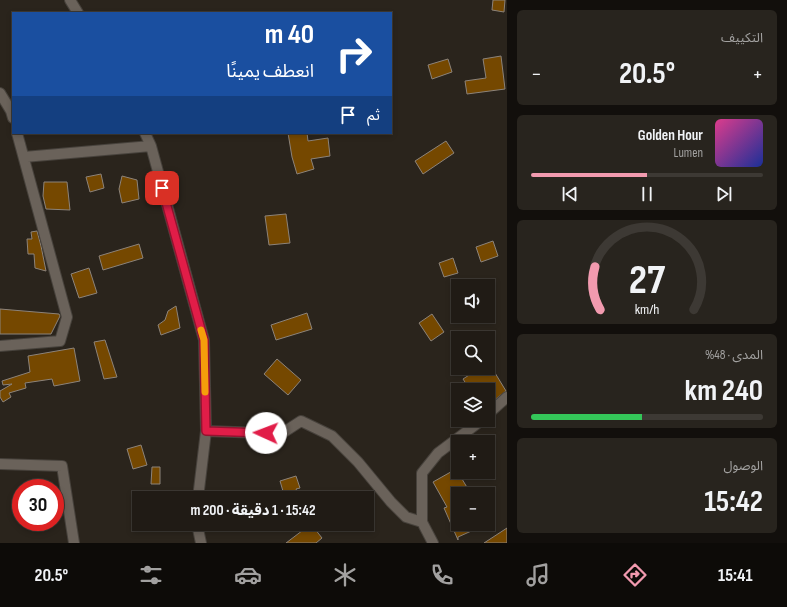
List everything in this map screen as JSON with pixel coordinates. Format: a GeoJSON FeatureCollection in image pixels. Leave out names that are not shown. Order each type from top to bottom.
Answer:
{"type":"FeatureCollection","features":[{"type":"Feature","properties":{"kind":"street"},"geometry":{"type":"LineString","coordinates":[[70,0],[77,12]]}},
{"type":"Feature","properties":{"kind":"street"},"geometry":{"type":"LineString","coordinates":[[0,93],[12,114]]}},
{"type":"Feature","properties":{"kind":"street"},"geometry":{"type":"LineString","coordinates":[[0,346],[60,341],[67,317],[17,134]]}},
{"type":"Feature","properties":{"kind":"street"},"geometry":{"type":"LineString","coordinates":[[145,134],[151,146],[204,340],[206,431],[199,491]]}},
{"type":"Feature","properties":{"kind":"street"},"geometry":{"type":"LineString","coordinates":[[24,157],[151,146]]}},
{"type":"Feature","properties":{"kind":"street"},"geometry":{"type":"LineString","coordinates":[[495,408],[507,397]]}},
{"type":"Feature","properties":{"kind":"street"},"geometry":{"type":"LineString","coordinates":[[206,431],[266,433],[278,436],[301,421],[332,436],[358,462],[391,502],[406,517],[422,522]]}},
{"type":"Feature","properties":{"kind":"street"},"geometry":{"type":"LineString","coordinates":[[433,543],[422,522],[422,473],[438,453],[473,427]]}},
{"type":"Feature","properties":{"kind":"street"},"geometry":{"type":"LineString","coordinates":[[0,464],[62,466],[74,543]]}},
{"type":"Feature","properties":{"kind":"street"},"geometry":{"type":"LineString","coordinates":[[198,531],[201,543]]}},
{"type":"Feature","properties":{"kind":"building"},"geometry":{"type":"Polygon","coordinates":[[[493,0],[505,0],[504,12],[492,10],[493,0]]]}},
{"type":"Feature","properties":{"kind":"building"},"geometry":{"type":"Polygon","coordinates":[[[501,56],[505,89],[467,94],[465,81],[486,78],[483,59],[501,56]]]}},
{"type":"Feature","properties":{"kind":"building"},"geometry":{"type":"Polygon","coordinates":[[[448,59],[452,72],[432,79],[428,65],[448,59]]]}},
{"type":"Feature","properties":{"kind":"building"},"geometry":{"type":"Polygon","coordinates":[[[288,134],[307,134],[308,141],[328,138],[330,156],[311,159],[314,169],[297,174],[292,157],[288,134]]]}},
{"type":"Feature","properties":{"kind":"building"},"geometry":{"type":"Polygon","coordinates":[[[446,141],[454,153],[423,174],[415,161],[446,141]]]}},
{"type":"Feature","properties":{"kind":"building"},"geometry":{"type":"Polygon","coordinates":[[[101,174],[104,188],[90,192],[86,177],[101,174]]]}},
{"type":"Feature","properties":{"kind":"building"},"geometry":{"type":"Polygon","coordinates":[[[122,176],[137,180],[139,199],[122,203],[119,189],[122,176]]]}},
{"type":"Feature","properties":{"kind":"building"},"geometry":{"type":"Polygon","coordinates":[[[44,182],[67,182],[70,210],[46,209],[43,196],[44,182]]]}},
{"type":"Feature","properties":{"kind":"building"},"geometry":{"type":"Polygon","coordinates":[[[286,214],[290,243],[269,245],[265,216],[286,214]]]}},
{"type":"Feature","properties":{"kind":"building"},"geometry":{"type":"Polygon","coordinates":[[[37,231],[46,271],[35,268],[34,254],[28,254],[27,239],[32,239],[31,232],[37,231]]]}},
{"type":"Feature","properties":{"kind":"building"},"geometry":{"type":"Polygon","coordinates":[[[493,241],[498,256],[481,262],[476,247],[493,241]]]}},
{"type":"Feature","properties":{"kind":"building"},"geometry":{"type":"Polygon","coordinates":[[[139,244],[143,258],[103,270],[99,256],[139,244]]]}},
{"type":"Feature","properties":{"kind":"building"},"geometry":{"type":"Polygon","coordinates":[[[453,258],[458,273],[444,277],[439,263],[453,258]]]}},
{"type":"Feature","properties":{"kind":"building"},"geometry":{"type":"Polygon","coordinates":[[[89,268],[97,293],[79,298],[71,274],[89,268]]]}},
{"type":"Feature","properties":{"kind":"building"},"geometry":{"type":"Polygon","coordinates":[[[176,306],[180,328],[161,335],[158,325],[165,320],[168,311],[176,306]]]}},
{"type":"Feature","properties":{"kind":"building"},"geometry":{"type":"Polygon","coordinates":[[[0,309],[59,314],[60,316],[51,334],[0,334],[0,309]]]}},
{"type":"Feature","properties":{"kind":"building"},"geometry":{"type":"Polygon","coordinates":[[[307,313],[312,329],[276,340],[271,325],[307,313]]]}},
{"type":"Feature","properties":{"kind":"building"},"geometry":{"type":"Polygon","coordinates":[[[432,314],[444,332],[431,341],[419,323],[432,314]]]}},
{"type":"Feature","properties":{"kind":"building"},"geometry":{"type":"Polygon","coordinates":[[[105,340],[117,377],[104,379],[94,342],[105,340]]]}},
{"type":"Feature","properties":{"kind":"building"},"geometry":{"type":"Polygon","coordinates":[[[74,348],[80,381],[54,386],[52,379],[25,383],[26,388],[9,393],[11,397],[3,402],[0,397],[0,391],[12,384],[3,385],[2,381],[30,372],[28,356],[74,348]]]}},
{"type":"Feature","properties":{"kind":"building"},"geometry":{"type":"Polygon","coordinates":[[[277,359],[301,380],[288,395],[264,374],[277,359]]]}},
{"type":"Feature","properties":{"kind":"building"},"geometry":{"type":"Polygon","coordinates":[[[495,373],[506,391],[495,400],[495,383],[466,383],[463,379],[469,375],[495,375],[495,373]]]}},
{"type":"Feature","properties":{"kind":"building"},"geometry":{"type":"Polygon","coordinates":[[[141,445],[147,465],[133,469],[127,449],[141,445]]]}},
{"type":"Feature","properties":{"kind":"building"},"geometry":{"type":"Polygon","coordinates":[[[152,467],[160,467],[160,484],[151,484],[152,467]]]}},
{"type":"Feature","properties":{"kind":"building"},"geometry":{"type":"Polygon","coordinates":[[[451,472],[451,479],[462,479],[467,487],[451,487],[451,524],[444,508],[447,507],[433,482],[451,472]]]}},
{"type":"Feature","properties":{"kind":"building"},"geometry":{"type":"Polygon","coordinates":[[[296,476],[300,488],[296,489],[297,491],[283,491],[280,481],[296,476]]]}},
{"type":"Feature","properties":{"kind":"building"},"geometry":{"type":"Polygon","coordinates":[[[507,528],[507,543],[484,543],[507,528]]]}},
{"type":"Feature","properties":{"kind":"building"},"geometry":{"type":"Polygon","coordinates":[[[302,531],[316,531],[322,538],[316,543],[286,543],[302,531]]]}},
{"type":"Feature","properties":{"kind":"building"},"geometry":{"type":"Polygon","coordinates":[[[454,531],[471,531],[458,537],[458,540],[454,531]]]}},
{"type":"Feature","properties":{"kind":"slow traffic"},"geometry":{"type":"LineString","coordinates":[[201,330],[204,340],[205,392]]}},
{"type":"Feature","properties":{"kind":"route"},"geometry":{"type":"LineString","coordinates":[[162,188],[204,340],[206,431],[266,433]]}}]}
